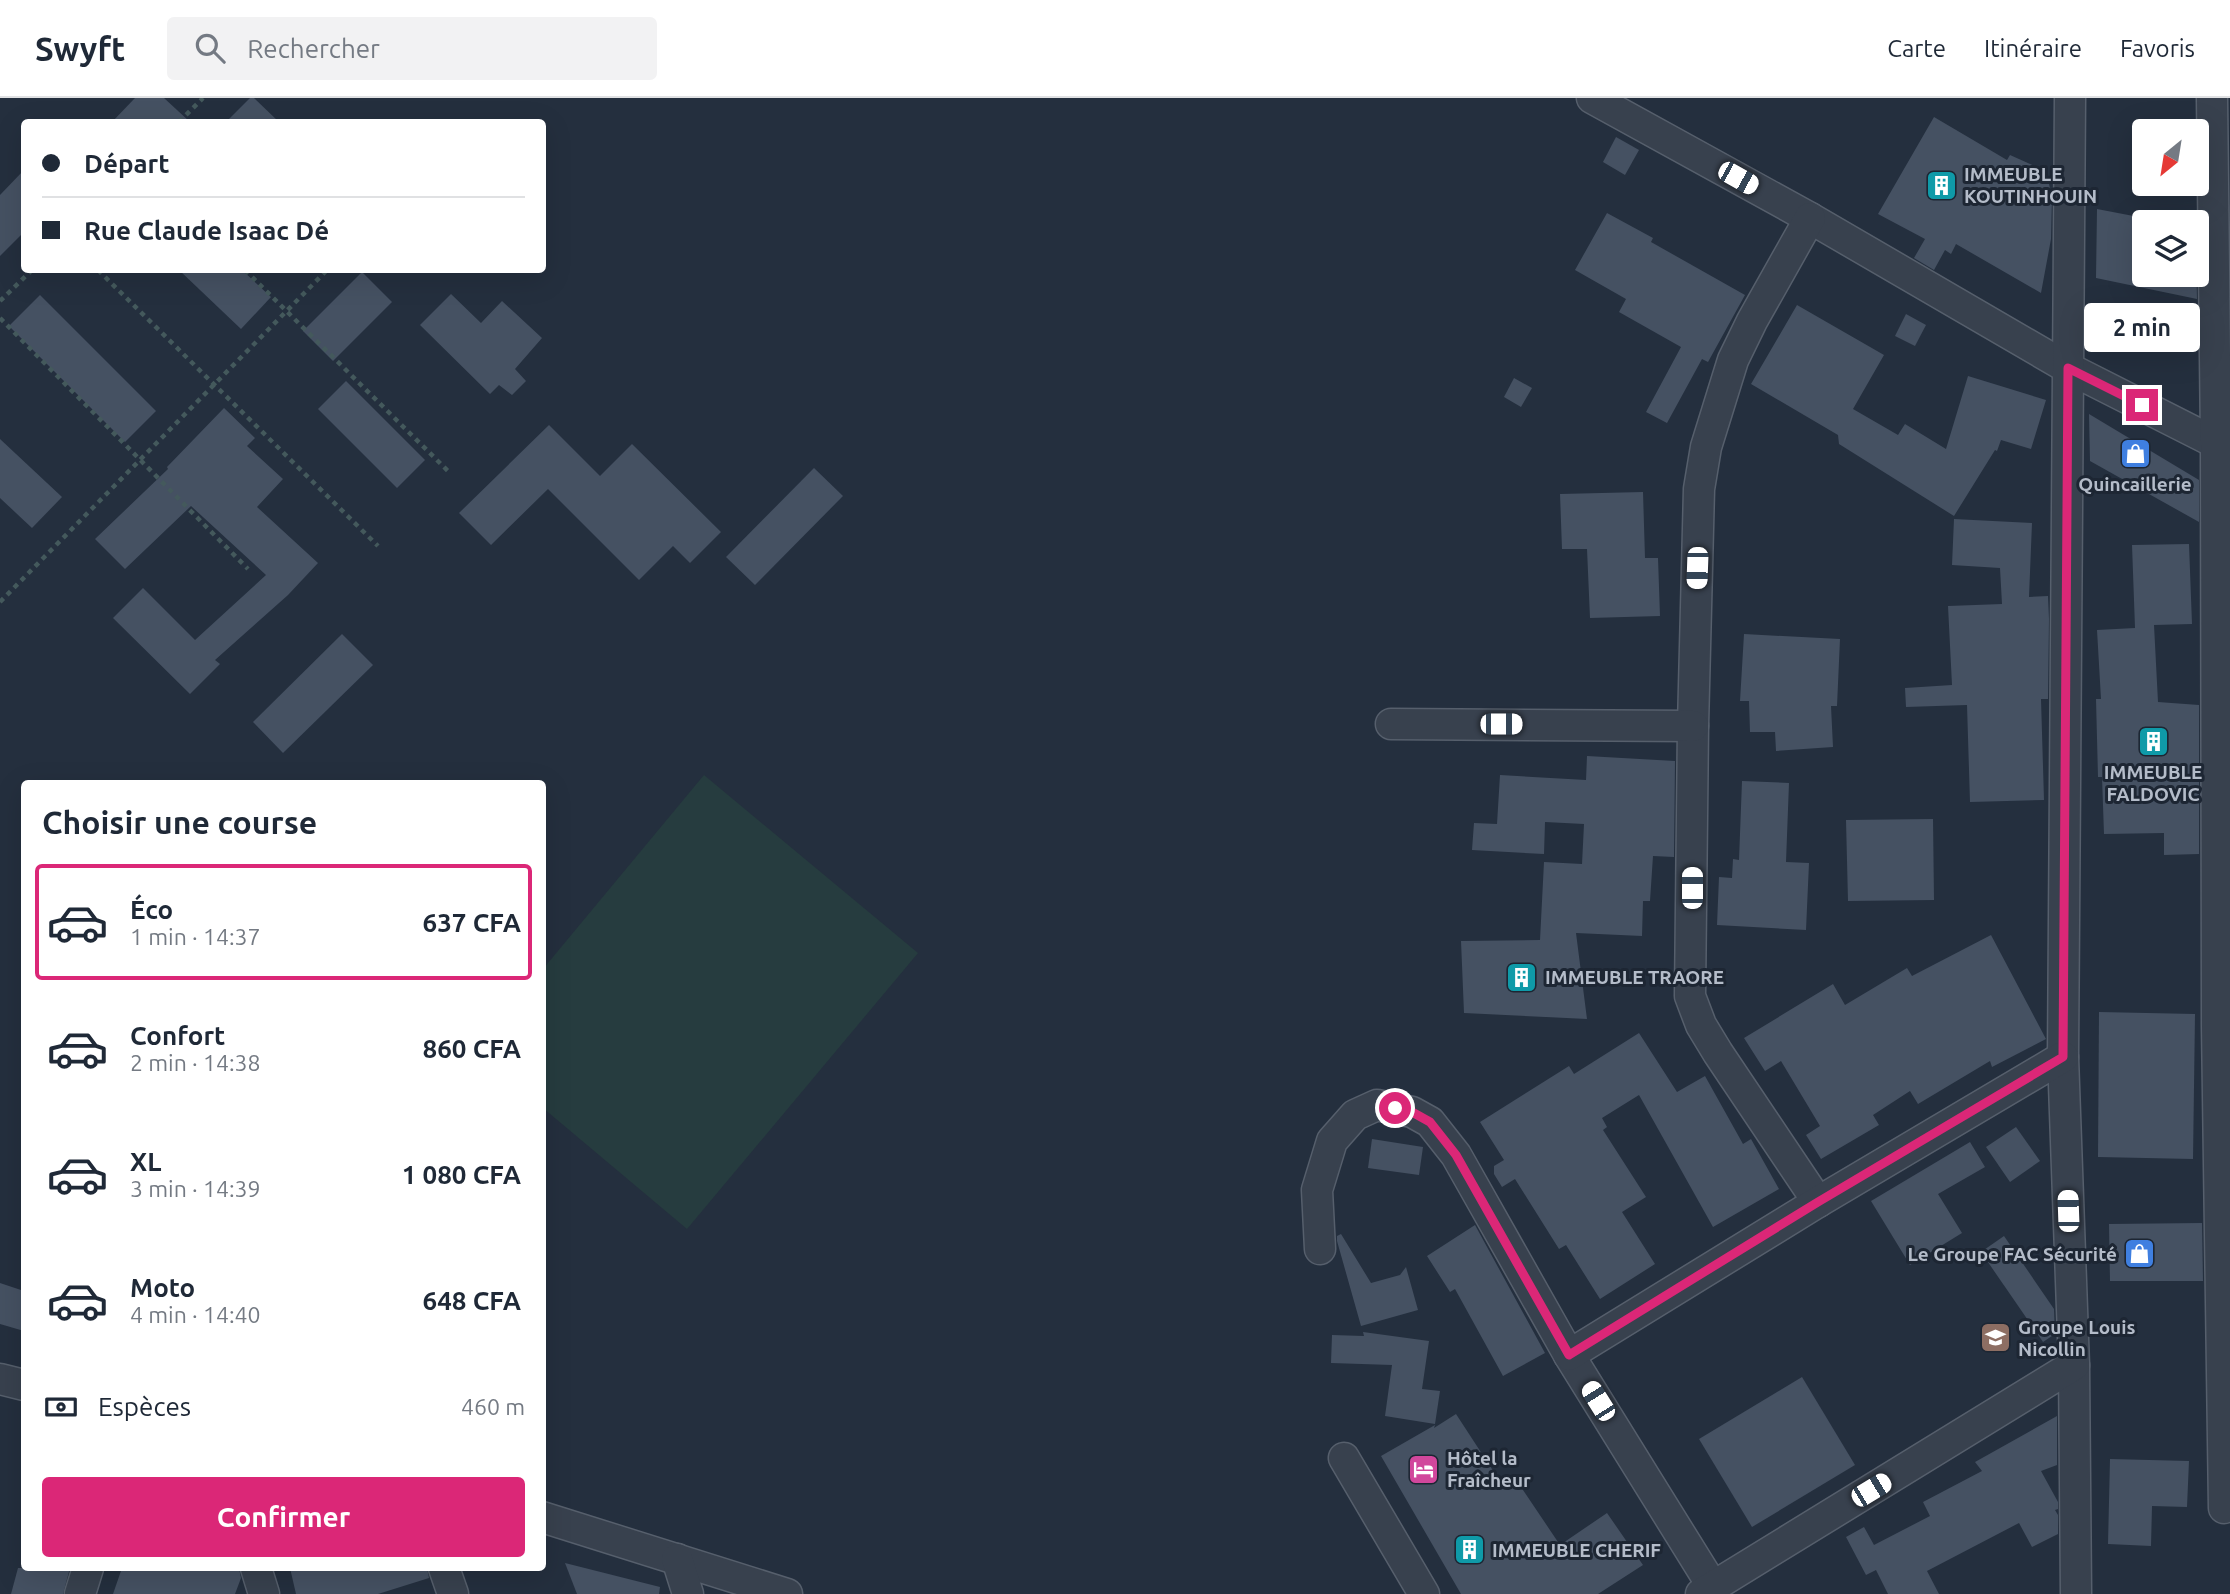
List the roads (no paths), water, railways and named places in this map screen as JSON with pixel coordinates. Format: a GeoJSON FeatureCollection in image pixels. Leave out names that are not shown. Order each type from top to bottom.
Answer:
{"type":"FeatureCollection","features":[{"type":"Feature","properties":{"kind":"street"},"geometry":{"type":"LineString","coordinates":[[1592,98],[1811,218],[2068,368],[2223,446]]}},
{"type":"Feature","properties":{"kind":"street"},"geometry":{"type":"LineString","coordinates":[[2070,98],[2063,1057],[2074,1365],[2076,1594]]}},
{"type":"Feature","properties":{"kind":"street"},"geometry":{"type":"LineString","coordinates":[[2213,98],[2223,446],[2217,1026],[2224,1508]]}},
{"type":"Feature","properties":{"kind":"street"},"geometry":{"type":"LineString","coordinates":[[1811,218],[1752,321],[1733,360],[1706,447],[1699,489],[1690,996],[1701,1025],[1718,1054],[1818,1202]]}},
{"type":"Feature","properties":{"kind":"street"},"geometry":{"type":"LineString","coordinates":[[1391,724],[1693,726]]}},
{"type":"Feature","properties":{"kind":"street"},"geometry":{"type":"LineString","coordinates":[[1569,1355],[1818,1202],[2063,1057]]}},
{"type":"Feature","properties":{"kind":"street"},"geometry":{"type":"LineString","coordinates":[[1320,1249],[1317,1190],[1332,1141],[1355,1115],[1377,1105],[1412,1112],[1430,1122],[1456,1155],[1707,1590],[2074,1365]]}},
{"type":"Feature","properties":{"kind":"street"},"geometry":{"type":"LineString","coordinates":[[0,1379],[21,1384]]}},
{"type":"Feature","properties":{"kind":"street"},"geometry":{"type":"LineString","coordinates":[[1344,1458],[1424,1594]]}},
{"type":"Feature","properties":{"kind":"street"},"geometry":{"type":"LineString","coordinates":[[546,1518],[787,1594]]}},
{"type":"Feature","properties":{"kind":"street"},"geometry":{"type":"LineString","coordinates":[[677,1559],[688,1594]]}},
{"type":"Feature","properties":{"kind":"street"},"geometry":{"type":"LineString","coordinates":[[80,1594],[87,1571]]}},
{"type":"Feature","properties":{"kind":"street"},"geometry":{"type":"LineString","coordinates":[[257,1571],[264,1594]]}},
{"type":"Feature","properties":{"kind":"street"},"geometry":{"type":"LineString","coordinates":[[445,1571],[453,1594]]}},
{"type":"Feature","properties":{"kind":"place","name":"IMMEUBLE KOUTINHOUIN"},"geometry":{"type":"Point","coordinates":[1941,185]}},
{"type":"Feature","properties":{"kind":"place","name":"Quincaillerie"},"geometry":{"type":"Point","coordinates":[2135,453]}},
{"type":"Feature","properties":{"kind":"place","name":"IMMEUBLE FALDOVIC"},"geometry":{"type":"Point","coordinates":[2153,741]}},
{"type":"Feature","properties":{"kind":"place","name":"IMMEUBLE TRAORE"},"geometry":{"type":"Point","coordinates":[1522,977]}},
{"type":"Feature","properties":{"kind":"place","name":"Le Groupe FAC Sécurité"},"geometry":{"type":"Point","coordinates":[2140,1254]}},
{"type":"Feature","properties":{"kind":"place","name":"Groupe Louis Nicollin"},"geometry":{"type":"Point","coordinates":[1995,1338]}},
{"type":"Feature","properties":{"kind":"place","name":"Hôtel la Fraîcheur"},"geometry":{"type":"Point","coordinates":[1424,1469]}},
{"type":"Feature","properties":{"kind":"place","name":"IMMEUBLE CHERIF"},"geometry":{"type":"Point","coordinates":[1469,1550]}}]}
